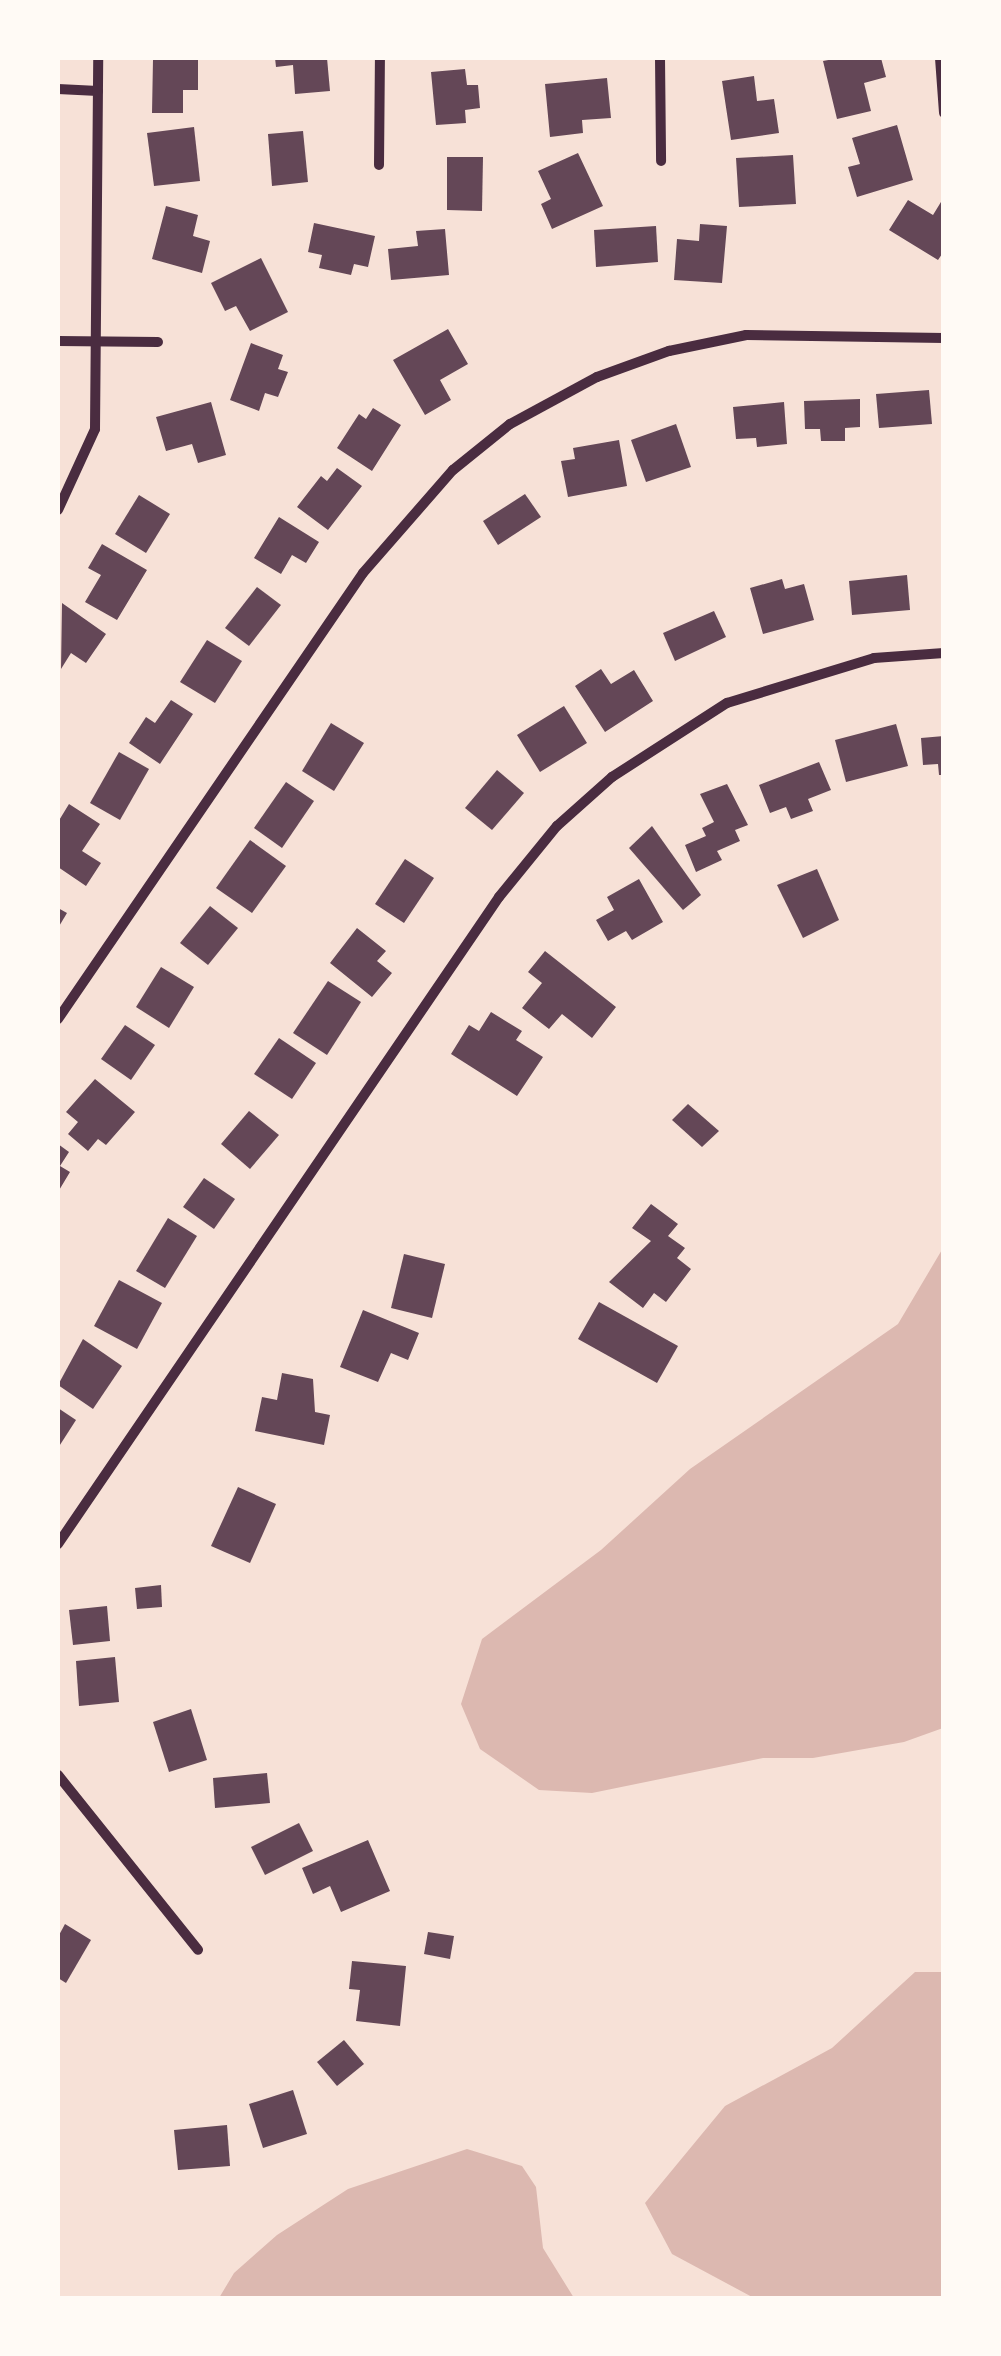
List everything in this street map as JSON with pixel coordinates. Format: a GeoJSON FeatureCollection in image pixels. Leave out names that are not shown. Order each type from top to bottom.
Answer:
{"type":"FeatureCollection","features":[{"type":"Feature","properties":{"kind":"street"},"geometry":{"type":"LineString","coordinates":[[58,510],[96,429],[101,341],[98,58]]}},
{"type":"Feature","properties":{"kind":"street"},"geometry":{"type":"LineString","coordinates":[[379,165],[380,58]]}},
{"type":"Feature","properties":{"kind":"street"},"geometry":{"type":"LineString","coordinates":[[660,58],[661,161]]}},
{"type":"Feature","properties":{"kind":"street"},"geometry":{"type":"LineString","coordinates":[[940,58],[944,113]]}},
{"type":"Feature","properties":{"kind":"street"},"geometry":{"type":"LineString","coordinates":[[58,90],[98,90]]}},
{"type":"Feature","properties":{"kind":"street"},"geometry":{"type":"LineString","coordinates":[[58,1019],[363,574],[454,470],[510,424],[598,377],[727,339],[944,338]]}},
{"type":"Feature","properties":{"kind":"street"},"geometry":{"type":"LineString","coordinates":[[58,340],[158,342]]}},
{"type":"Feature","properties":{"kind":"street"},"geometry":{"type":"LineString","coordinates":[[58,1544],[498,898],[557,826],[612,777],[726,703],[874,658],[944,654]]}},
{"type":"Feature","properties":{"kind":"street"},"geometry":{"type":"LineString","coordinates":[[58,1774],[198,1950]]}},
{"type":"Feature","properties":{"kind":"shaded area"},"geometry":{"type":"Polygon","coordinates":[[[943,1248],[943,1728],[904,1742],[813,1758],[763,1758],[592,1793],[539,1790],[480,1749],[461,1704],[482,1639],[601,1550],[690,1469],[898,1324],[943,1248]]]}},
{"type":"Feature","properties":{"kind":"shaded area"},"geometry":{"type":"Polygon","coordinates":[[[915,1972],[943,1972],[943,2298],[754,2298],[672,2254],[645,2203],[725,2106],[832,2048],[915,1972]]]}},
{"type":"Feature","properties":{"kind":"shaded area"},"geometry":{"type":"Polygon","coordinates":[[[467,2149],[522,2166],[536,2187],[543,2248],[574,2298],[219,2298],[234,2273],[277,2235],[348,2189],[467,2149]]]}},
{"type":"Feature","properties":{"kind":"building"},"geometry":{"type":"Polygon","coordinates":[[[275,58],[327,58],[330,91],[295,94],[293,65],[276,67],[275,58]]]}},
{"type":"Feature","properties":{"kind":"building"},"geometry":{"type":"Polygon","coordinates":[[[881,58],[886,77],[864,83],[871,111],[837,119],[823,61],[881,58]]]}},
{"type":"Feature","properties":{"kind":"building"},"geometry":{"type":"Polygon","coordinates":[[[153,59],[198,59],[198,90],[183,90],[183,113],[152,113],[153,59]]]}},
{"type":"Feature","properties":{"kind":"building"},"geometry":{"type":"Polygon","coordinates":[[[465,69],[467,85],[478,85],[480,108],[465,110],[466,123],[436,125],[431,72],[465,69]]]}},
{"type":"Feature","properties":{"kind":"building"},"geometry":{"type":"Polygon","coordinates":[[[754,76],[757,101],[774,99],[779,133],[731,140],[722,81],[754,76]]]}},
{"type":"Feature","properties":{"kind":"building"},"geometry":{"type":"Polygon","coordinates":[[[607,78],[611,118],[582,120],[583,133],[550,137],[545,84],[607,78]]]}},
{"type":"Feature","properties":{"kind":"building"},"geometry":{"type":"Polygon","coordinates":[[[897,125],[913,180],[857,197],[848,167],[860,164],[852,138],[897,125]]]}},
{"type":"Feature","properties":{"kind":"building"},"geometry":{"type":"Polygon","coordinates":[[[194,127],[200,181],[154,186],[147,133],[194,127]]]}},
{"type":"Feature","properties":{"kind":"building"},"geometry":{"type":"Polygon","coordinates":[[[303,131],[308,182],[272,186],[268,134],[303,131]]]}},
{"type":"Feature","properties":{"kind":"building"},"geometry":{"type":"Polygon","coordinates":[[[578,153],[603,206],[552,229],[541,204],[551,199],[538,171],[578,153]]]}},
{"type":"Feature","properties":{"kind":"building"},"geometry":{"type":"Polygon","coordinates":[[[793,155],[796,204],[739,207],[736,158],[793,155]]]}},
{"type":"Feature","properties":{"kind":"building"},"geometry":{"type":"Polygon","coordinates":[[[447,157],[483,157],[482,211],[447,210],[447,157]]]}},
{"type":"Feature","properties":{"kind":"building"},"geometry":{"type":"Polygon","coordinates":[[[944,197],[944,251],[938,260],[889,230],[908,200],[933,215],[944,197]]]}},
{"type":"Feature","properties":{"kind":"building"},"geometry":{"type":"Polygon","coordinates":[[[166,206],[198,215],[193,236],[210,241],[202,273],[152,259],[166,206]]]}},
{"type":"Feature","properties":{"kind":"building"},"geometry":{"type":"Polygon","coordinates":[[[314,223],[375,236],[368,267],[354,264],[351,275],[319,268],[322,255],[308,252],[314,223]]]}},
{"type":"Feature","properties":{"kind":"building"},"geometry":{"type":"Polygon","coordinates":[[[700,224],[727,226],[722,283],[674,280],[677,239],[699,241],[700,224]]]}},
{"type":"Feature","properties":{"kind":"building"},"geometry":{"type":"Polygon","coordinates":[[[656,226],[658,262],[596,267],[594,230],[656,226]]]}},
{"type":"Feature","properties":{"kind":"building"},"geometry":{"type":"Polygon","coordinates":[[[445,229],[449,275],[391,280],[388,249],[418,246],[416,231],[445,229]]]}},
{"type":"Feature","properties":{"kind":"building"},"geometry":{"type":"Polygon","coordinates":[[[261,258],[288,312],[250,331],[236,306],[225,311],[211,283],[261,258]]]}},
{"type":"Feature","properties":{"kind":"building"},"geometry":{"type":"Polygon","coordinates":[[[448,329],[468,364],[440,380],[451,400],[425,415],[393,360],[448,329]]]}},
{"type":"Feature","properties":{"kind":"building"},"geometry":{"type":"Polygon","coordinates":[[[251,343],[283,355],[278,369],[288,372],[278,397],[265,393],[259,411],[230,400],[251,343]]]}},
{"type":"Feature","properties":{"kind":"building"},"geometry":{"type":"Polygon","coordinates":[[[929,390],[932,424],[879,428],[876,394],[929,390]]]}},
{"type":"Feature","properties":{"kind":"building"},"geometry":{"type":"Polygon","coordinates":[[[860,399],[860,427],[845,428],[845,441],[821,441],[820,429],[805,429],[804,401],[860,399]]]}},
{"type":"Feature","properties":{"kind":"building"},"geometry":{"type":"Polygon","coordinates":[[[211,402],[226,455],[198,463],[192,444],[166,451],[156,417],[211,402]]]}},
{"type":"Feature","properties":{"kind":"building"},"geometry":{"type":"Polygon","coordinates":[[[784,402],[787,444],[757,447],[756,438],[736,439],[733,407],[784,402]]]}},
{"type":"Feature","properties":{"kind":"building"},"geometry":{"type":"Polygon","coordinates":[[[373,408],[401,425],[372,471],[337,448],[359,414],[366,419],[373,408]]]}},
{"type":"Feature","properties":{"kind":"building"},"geometry":{"type":"Polygon","coordinates":[[[676,424],[691,467],[646,482],[631,440],[676,424]]]}},
{"type":"Feature","properties":{"kind":"building"},"geometry":{"type":"Polygon","coordinates":[[[619,440],[627,486],[568,497],[561,461],[575,459],[573,448],[619,440]]]}},
{"type":"Feature","properties":{"kind":"building"},"geometry":{"type":"Polygon","coordinates":[[[337,468],[362,486],[328,530],[297,507],[321,476],[327,481],[337,468]]]}},
{"type":"Feature","properties":{"kind":"building"},"geometry":{"type":"Polygon","coordinates":[[[525,494],[541,517],[498,545],[483,521],[525,494]]]}},
{"type":"Feature","properties":{"kind":"building"},"geometry":{"type":"Polygon","coordinates":[[[139,495],[170,514],[146,553],[115,534],[139,495]]]}},
{"type":"Feature","properties":{"kind":"building"},"geometry":{"type":"Polygon","coordinates":[[[279,517],[319,542],[306,563],[292,555],[281,574],[254,558],[279,517]]]}},
{"type":"Feature","properties":{"kind":"building"},"geometry":{"type":"Polygon","coordinates":[[[102,544],[147,570],[117,620],[85,602],[101,575],[88,568],[102,544]]]}},
{"type":"Feature","properties":{"kind":"building"},"geometry":{"type":"Polygon","coordinates":[[[907,575],[910,610],[852,615],[849,581],[907,575]]]}},
{"type":"Feature","properties":{"kind":"building"},"geometry":{"type":"Polygon","coordinates":[[[782,579],[785,589],[804,584],[814,620],[763,634],[750,588],[782,579]]]}},
{"type":"Feature","properties":{"kind":"building"},"geometry":{"type":"Polygon","coordinates":[[[257,587],[281,605],[249,646],[225,628],[257,587]]]}},
{"type":"Feature","properties":{"kind":"building"},"geometry":{"type":"Polygon","coordinates":[[[62,603],[106,634],[86,663],[71,653],[61,669],[62,603]]]}},
{"type":"Feature","properties":{"kind":"building"},"geometry":{"type":"Polygon","coordinates":[[[714,611],[726,637],[675,661],[663,633],[714,611]]]}},
{"type":"Feature","properties":{"kind":"building"},"geometry":{"type":"Polygon","coordinates":[[[207,640],[242,661],[215,703],[180,682],[207,640]]]}},
{"type":"Feature","properties":{"kind":"building"},"geometry":{"type":"Polygon","coordinates":[[[601,669],[611,684],[634,670],[653,701],[605,732],[575,686],[601,669]]]}},
{"type":"Feature","properties":{"kind":"building"},"geometry":{"type":"Polygon","coordinates":[[[171,700],[193,714],[160,764],[129,743],[146,717],[155,723],[171,700]]]}},
{"type":"Feature","properties":{"kind":"building"},"geometry":{"type":"Polygon","coordinates":[[[564,706],[587,743],[540,772],[517,735],[564,706]]]}},
{"type":"Feature","properties":{"kind":"building"},"geometry":{"type":"Polygon","coordinates":[[[331,723],[364,743],[334,791],[302,771],[331,723]]]}},
{"type":"Feature","properties":{"kind":"building"},"geometry":{"type":"Polygon","coordinates":[[[896,724],[908,766],[846,782],[835,740],[896,724]]]}},
{"type":"Feature","properties":{"kind":"building"},"geometry":{"type":"Polygon","coordinates":[[[944,736],[944,775],[939,775],[938,764],[923,765],[921,738],[944,736]]]}},
{"type":"Feature","properties":{"kind":"building"},"geometry":{"type":"Polygon","coordinates":[[[119,752],[149,769],[120,820],[90,803],[119,752]]]}},
{"type":"Feature","properties":{"kind":"building"},"geometry":{"type":"Polygon","coordinates":[[[819,762],[831,790],[808,799],[813,811],[791,819],[786,807],[770,813],[759,785],[819,762]]]}},
{"type":"Feature","properties":{"kind":"building"},"geometry":{"type":"Polygon","coordinates":[[[497,770],[524,793],[492,830],[465,808],[497,770]]]}},
{"type":"Feature","properties":{"kind":"building"},"geometry":{"type":"Polygon","coordinates":[[[286,782],[314,801],[282,848],[254,828],[286,782]]]}},
{"type":"Feature","properties":{"kind":"building"},"geometry":{"type":"Polygon","coordinates":[[[727,784],[748,825],[735,830],[740,841],[717,851],[722,860],[696,872],[685,845],[706,836],[702,828],[714,822],[700,794],[727,784]]]}},
{"type":"Feature","properties":{"kind":"building"},"geometry":{"type":"Polygon","coordinates":[[[69,804],[100,824],[82,851],[101,863],[86,886],[58,867],[58,822],[69,804]]]}},
{"type":"Feature","properties":{"kind":"building"},"geometry":{"type":"Polygon","coordinates":[[[652,826],[701,895],[683,910],[629,848],[652,826]]]}},
{"type":"Feature","properties":{"kind":"building"},"geometry":{"type":"Polygon","coordinates":[[[250,840],[286,866],[252,913],[216,888],[250,840]]]}},
{"type":"Feature","properties":{"kind":"building"},"geometry":{"type":"Polygon","coordinates":[[[405,859],[434,878],[404,923],[375,904],[405,859]]]}},
{"type":"Feature","properties":{"kind":"building"},"geometry":{"type":"Polygon","coordinates":[[[817,869],[839,920],[803,938],[777,885],[817,869]]]}},
{"type":"Feature","properties":{"kind":"building"},"geometry":{"type":"Polygon","coordinates":[[[639,879],[663,922],[632,940],[626,931],[608,941],[596,920],[614,910],[607,897],[639,879]]]}},
{"type":"Feature","properties":{"kind":"building"},"geometry":{"type":"Polygon","coordinates":[[[210,906],[238,928],[208,965],[180,943],[210,906]]]}},
{"type":"Feature","properties":{"kind":"building"},"geometry":{"type":"Polygon","coordinates":[[[58,908],[67,913],[58,928],[58,908]]]}},
{"type":"Feature","properties":{"kind":"building"},"geometry":{"type":"Polygon","coordinates":[[[357,928],[386,951],[377,961],[392,973],[372,997],[330,963],[357,928]]]}},
{"type":"Feature","properties":{"kind":"building"},"geometry":{"type":"Polygon","coordinates":[[[545,951],[616,1007],[592,1038],[562,1014],[549,1029],[522,1008],[542,983],[528,972],[545,951]]]}},
{"type":"Feature","properties":{"kind":"building"},"geometry":{"type":"Polygon","coordinates":[[[161,967],[194,987],[169,1028],[136,1007],[161,967]]]}},
{"type":"Feature","properties":{"kind":"building"},"geometry":{"type":"Polygon","coordinates":[[[328,981],[361,1002],[327,1055],[293,1033],[328,981]]]}},
{"type":"Feature","properties":{"kind":"building"},"geometry":{"type":"Polygon","coordinates":[[[491,1012],[522,1031],[516,1040],[543,1057],[517,1096],[451,1054],[469,1025],[479,1031],[491,1012]]]}},
{"type":"Feature","properties":{"kind":"building"},"geometry":{"type":"Polygon","coordinates":[[[125,1025],[155,1045],[131,1080],[101,1059],[125,1025]]]}},
{"type":"Feature","properties":{"kind":"building"},"geometry":{"type":"Polygon","coordinates":[[[279,1038],[316,1063],[292,1099],[254,1074],[279,1038]]]}},
{"type":"Feature","properties":{"kind":"building"},"geometry":{"type":"Polygon","coordinates":[[[95,1079],[135,1112],[106,1145],[98,1139],[88,1151],[68,1134],[78,1122],[66,1112],[95,1079]]]}},
{"type":"Feature","properties":{"kind":"building"},"geometry":{"type":"Polygon","coordinates":[[[688,1104],[719,1131],[702,1147],[672,1120],[688,1104]]]}},
{"type":"Feature","properties":{"kind":"building"},"geometry":{"type":"Polygon","coordinates":[[[249,1111],[279,1135],[250,1169],[221,1144],[249,1111]]]}},
{"type":"Feature","properties":{"kind":"building"},"geometry":{"type":"Polygon","coordinates":[[[58,1144],[69,1152],[60,1166],[70,1172],[58,1192],[58,1144]]]}},
{"type":"Feature","properties":{"kind":"building"},"geometry":{"type":"Polygon","coordinates":[[[204,1178],[235,1199],[214,1229],[183,1207],[204,1178]]]}},
{"type":"Feature","properties":{"kind":"building"},"geometry":{"type":"Polygon","coordinates":[[[651,1204],[678,1224],[668,1236],[685,1248],[677,1258],[691,1269],[666,1302],[654,1293],[643,1308],[609,1282],[651,1241],[632,1228],[651,1204]]]}},
{"type":"Feature","properties":{"kind":"building"},"geometry":{"type":"Polygon","coordinates":[[[168,1218],[197,1236],[165,1288],[136,1271],[168,1218]]]}},
{"type":"Feature","properties":{"kind":"building"},"geometry":{"type":"Polygon","coordinates":[[[404,1254],[445,1264],[432,1318],[391,1308],[404,1254]]]}},
{"type":"Feature","properties":{"kind":"building"},"geometry":{"type":"Polygon","coordinates":[[[119,1280],[162,1303],[137,1349],[94,1326],[119,1280]]]}},
{"type":"Feature","properties":{"kind":"building"},"geometry":{"type":"Polygon","coordinates":[[[599,1302],[678,1346],[657,1383],[578,1339],[599,1302]]]}},
{"type":"Feature","properties":{"kind":"building"},"geometry":{"type":"Polygon","coordinates":[[[363,1310],[419,1333],[408,1360],[391,1353],[378,1382],[340,1367],[363,1310]]]}},
{"type":"Feature","properties":{"kind":"building"},"geometry":{"type":"Polygon","coordinates":[[[83,1339],[122,1366],[93,1409],[58,1385],[83,1339]]]}},
{"type":"Feature","properties":{"kind":"building"},"geometry":{"type":"Polygon","coordinates":[[[282,1373],[313,1379],[315,1412],[330,1415],[324,1445],[255,1431],[262,1397],[277,1400],[282,1373]]]}},
{"type":"Feature","properties":{"kind":"building"},"geometry":{"type":"Polygon","coordinates":[[[58,1408],[76,1420],[58,1448],[58,1408]]]}},
{"type":"Feature","properties":{"kind":"building"},"geometry":{"type":"Polygon","coordinates":[[[238,1487],[276,1504],[250,1563],[211,1546],[238,1487]]]}},
{"type":"Feature","properties":{"kind":"building"},"geometry":{"type":"Polygon","coordinates":[[[161,1585],[162,1607],[137,1609],[135,1588],[161,1585]]]}},
{"type":"Feature","properties":{"kind":"building"},"geometry":{"type":"Polygon","coordinates":[[[107,1606],[110,1641],[73,1645],[69,1610],[107,1606]]]}},
{"type":"Feature","properties":{"kind":"building"},"geometry":{"type":"Polygon","coordinates":[[[115,1657],[119,1702],[79,1706],[76,1661],[115,1657]]]}},
{"type":"Feature","properties":{"kind":"building"},"geometry":{"type":"Polygon","coordinates":[[[191,1709],[207,1760],[169,1772],[153,1722],[191,1709]]]}},
{"type":"Feature","properties":{"kind":"building"},"geometry":{"type":"Polygon","coordinates":[[[267,1773],[270,1803],[215,1808],[213,1778],[267,1773]]]}},
{"type":"Feature","properties":{"kind":"building"},"geometry":{"type":"Polygon","coordinates":[[[299,1823],[313,1851],[265,1875],[251,1847],[299,1823]]]}},
{"type":"Feature","properties":{"kind":"building"},"geometry":{"type":"Polygon","coordinates":[[[368,1840],[390,1891],[341,1912],[330,1886],[313,1894],[302,1868],[368,1840]]]}},
{"type":"Feature","properties":{"kind":"building"},"geometry":{"type":"Polygon","coordinates":[[[65,1924],[91,1940],[66,1983],[58,1978],[58,1937],[65,1924]]]}},
{"type":"Feature","properties":{"kind":"building"},"geometry":{"type":"Polygon","coordinates":[[[428,1932],[454,1936],[450,1959],[424,1954],[428,1932]]]}},
{"type":"Feature","properties":{"kind":"building"},"geometry":{"type":"Polygon","coordinates":[[[352,1961],[406,1966],[400,2026],[356,2021],[360,1990],[349,1989],[352,1961]]]}},
{"type":"Feature","properties":{"kind":"building"},"geometry":{"type":"Polygon","coordinates":[[[344,2040],[364,2064],[337,2086],[317,2062],[344,2040]]]}},
{"type":"Feature","properties":{"kind":"building"},"geometry":{"type":"Polygon","coordinates":[[[293,2090],[307,2134],[263,2148],[249,2104],[293,2090]]]}},
{"type":"Feature","properties":{"kind":"building"},"geometry":{"type":"Polygon","coordinates":[[[227,2125],[230,2166],[178,2170],[174,2130],[227,2125]]]}}]}
